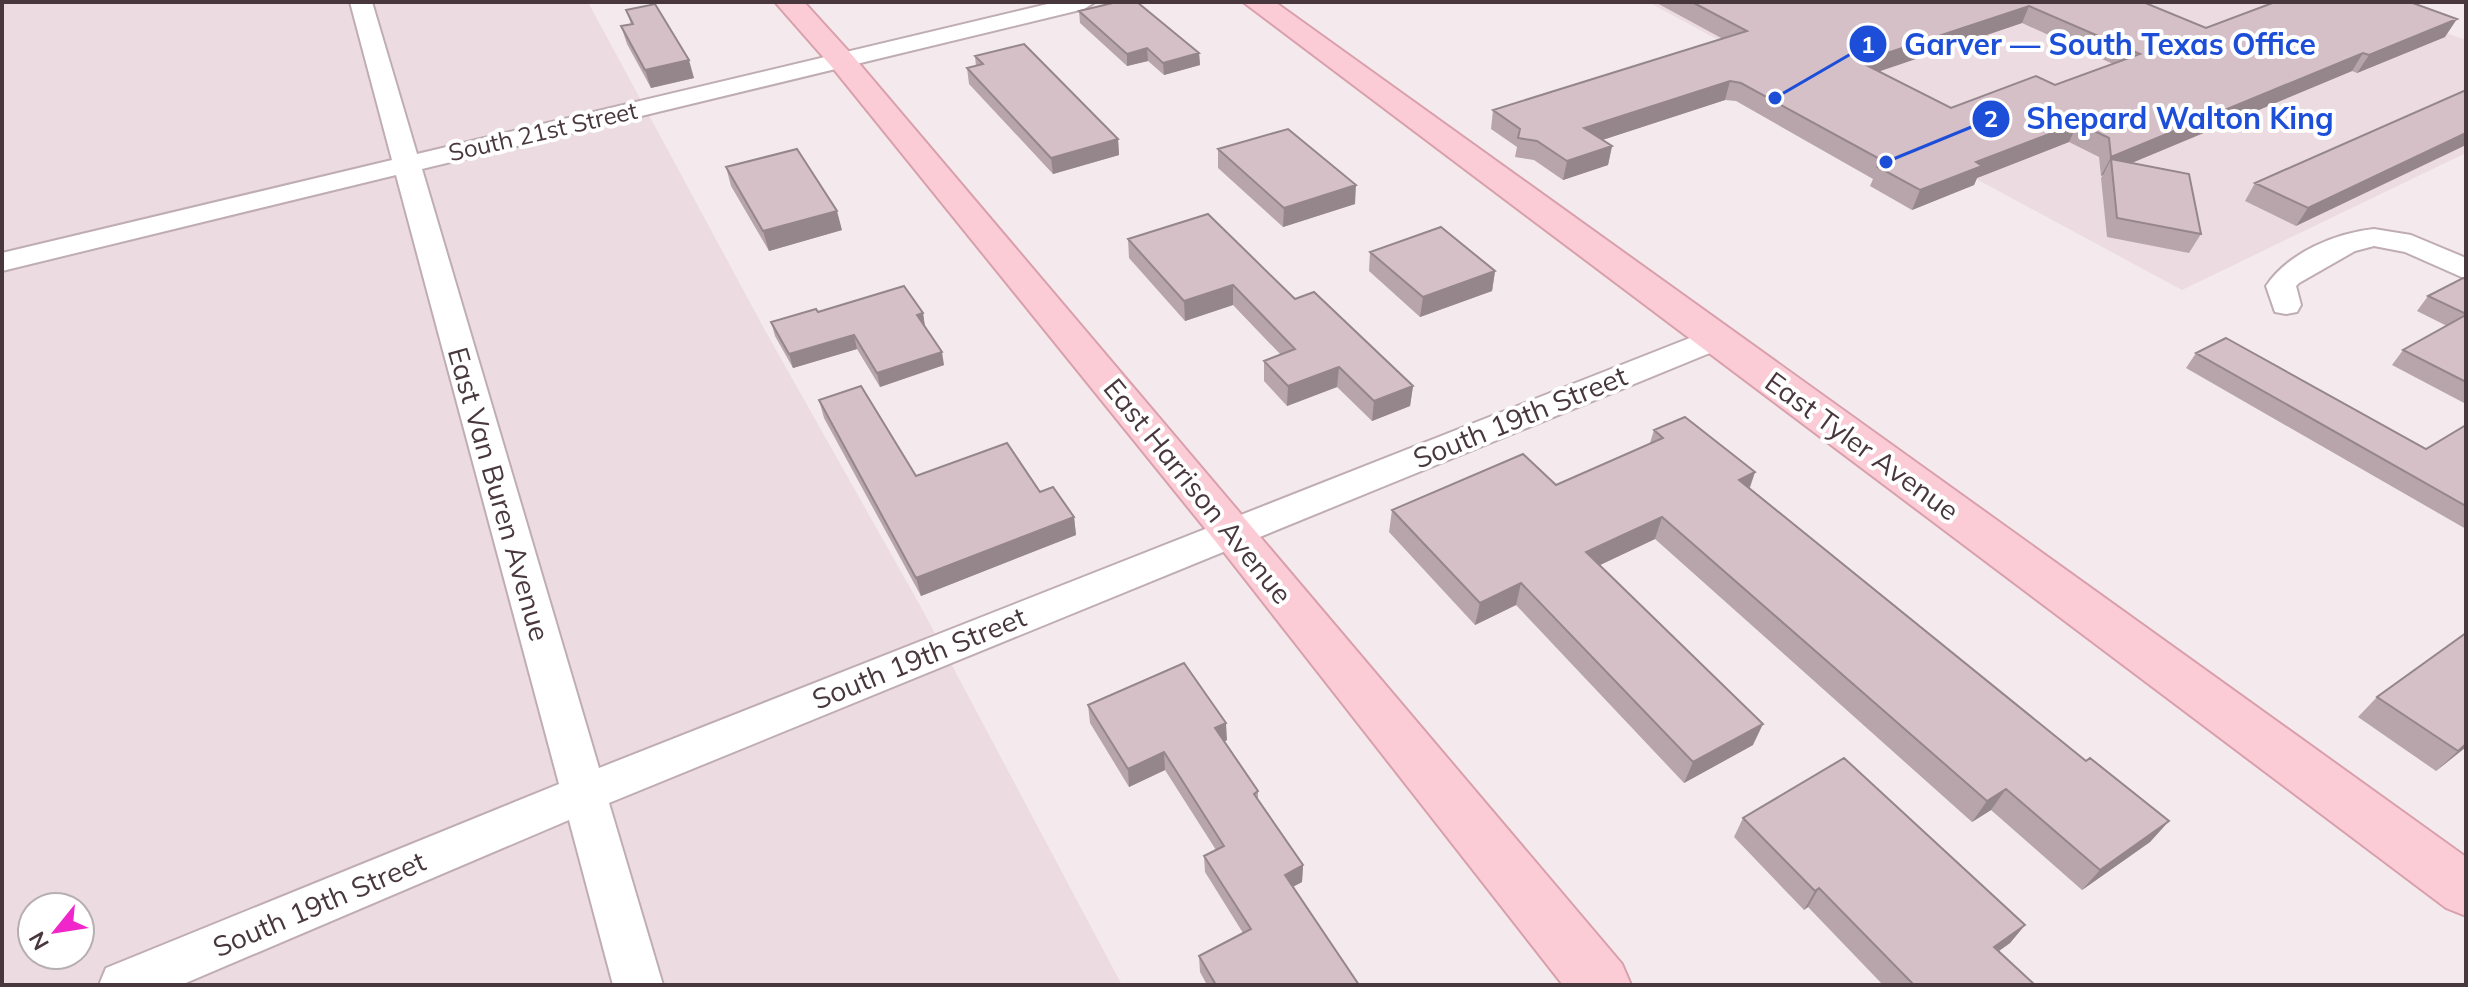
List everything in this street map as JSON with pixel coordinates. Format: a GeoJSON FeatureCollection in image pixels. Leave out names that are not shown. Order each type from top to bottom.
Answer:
{"type":"FeatureCollection","features":[{"type":"Feature","properties":{"kind":"main road","name":"East Harrison Avenue"},"geometry":{"type":"LineString","coordinates":[[789,2],[842,61],[1232,531],[1601,985]]}},
{"type":"Feature","properties":{"kind":"main road","name":"East Tyler Avenue"},"geometry":{"type":"LineString","coordinates":[[1257,2],[2466,890]]}},
{"type":"Feature","properties":{"kind":"street","name":"East Van Buren Avenue"},"geometry":{"type":"LineString","coordinates":[[361,2],[404,165],[638,985]]}},
{"type":"Feature","properties":{"kind":"street","name":"South 21st Street"},"geometry":{"type":"LineString","coordinates":[[2,262],[1084,2]]}},
{"type":"Feature","properties":{"kind":"street"},"geometry":{"type":"LineString","coordinates":[[2286,305],[2281,286],[2286,278],[2297,269],[2361,238],[2412,244],[2466,270]]}},
{"type":"Feature","properties":{"kind":"street","name":"South 19th Street"},"geometry":{"type":"LineString","coordinates":[[124,985],[585,793],[1716,339]]}},
{"type":"Feature","properties":{"kind":"shaded area"},"geometry":{"type":"Polygon","coordinates":[[[2,2],[588,2],[766,332],[921,607],[1122,985],[2,985],[2,2]]]}},
{"type":"Feature","properties":{"kind":"shaded area"},"geometry":{"type":"Polygon","coordinates":[[[1648,2],[2361,2],[2466,40],[2466,153],[2182,290],[1648,2]]]}},
{"type":"Feature","properties":{"kind":"building"},"geometry":{"type":"Polygon","coordinates":[[[1117,2],[1137,2],[1199,53],[1163,63],[1147,48],[1127,54],[1079,11],[1117,2]]]}},
{"type":"Feature","properties":{"kind":"building"},"geometry":{"type":"Polygon","coordinates":[[[1692,2],[2143,2],[2206,28],[2275,2],[2410,2],[2457,19],[2369,55],[2363,53],[2111,157],[2109,138],[2078,123],[1976,162],[1982,166],[1920,190],[1878,167],[1887,163],[1741,83],[1730,81],[1584,128],[1612,146],[1567,161],[1537,141],[1518,138],[1520,129],[1493,110],[1747,31],[1692,2]],[[2029,6],[1860,62],[1951,108],[2036,76],[2055,85],[2140,54],[2029,6]]]}},
{"type":"Feature","properties":{"kind":"building"},"geometry":{"type":"Polygon","coordinates":[[[655,4],[689,60],[645,70],[621,26],[633,24],[626,10],[655,4]]]}},
{"type":"Feature","properties":{"kind":"building"},"geometry":{"type":"Polygon","coordinates":[[[1024,44],[1118,139],[1051,158],[967,68],[983,64],[975,56],[1024,44]]]}},
{"type":"Feature","properties":{"kind":"building"},"geometry":{"type":"Polygon","coordinates":[[[2466,90],[2466,133],[2308,208],[2255,183],[2466,90]]]}},
{"type":"Feature","properties":{"kind":"building"},"geometry":{"type":"Polygon","coordinates":[[[1288,129],[1356,185],[1284,208],[1218,149],[1288,129]]]}},
{"type":"Feature","properties":{"kind":"building"},"geometry":{"type":"Polygon","coordinates":[[[797,149],[837,211],[763,231],[726,167],[797,149]]]}},
{"type":"Feature","properties":{"kind":"building"},"geometry":{"type":"Polygon","coordinates":[[[2111,159],[2189,174],[2201,234],[2117,218],[2111,159]]]}},
{"type":"Feature","properties":{"kind":"building"},"geometry":{"type":"Polygon","coordinates":[[[1208,214],[1295,299],[1314,292],[1413,386],[1374,401],[1339,367],[1288,386],[1264,361],[1295,349],[1233,285],[1184,301],[1128,239],[1208,214]]]}},
{"type":"Feature","properties":{"kind":"building"},"geometry":{"type":"Polygon","coordinates":[[[1441,227],[1495,271],[1423,297],[1370,252],[1441,227]]]}},
{"type":"Feature","properties":{"kind":"building"},"geometry":{"type":"Polygon","coordinates":[[[2466,279],[2466,314],[2428,296],[2466,279]]]}},
{"type":"Feature","properties":{"kind":"building"},"geometry":{"type":"Polygon","coordinates":[[[904,286],[923,313],[917,315],[942,352],[877,373],[854,335],[789,354],[771,322],[816,309],[818,312],[904,286]]]}},
{"type":"Feature","properties":{"kind":"building"},"geometry":{"type":"Polygon","coordinates":[[[2466,315],[2466,382],[2403,350],[2466,315]]]}},
{"type":"Feature","properties":{"kind":"building"},"geometry":{"type":"Polygon","coordinates":[[[2226,338],[2426,449],[2466,425],[2466,506],[2196,353],[2226,338]]]}},
{"type":"Feature","properties":{"kind":"building"},"geometry":{"type":"Polygon","coordinates":[[[861,386],[916,476],[1007,443],[1040,492],[1053,487],[1074,517],[916,578],[819,400],[861,386]]]}},
{"type":"Feature","properties":{"kind":"building"},"geometry":{"type":"Polygon","coordinates":[[[1685,417],[1755,472],[1739,480],[2086,761],[2090,758],[2169,821],[2100,870],[2006,789],[1987,801],[1662,517],[1586,552],[1763,724],[1693,762],[1521,583],[1480,603],[1392,510],[1523,454],[1556,485],[1663,438],[1654,430],[1685,417]]]}},
{"type":"Feature","properties":{"kind":"building"},"geometry":{"type":"Polygon","coordinates":[[[2466,633],[2466,744],[2458,751],[2377,697],[2466,633]]]}},
{"type":"Feature","properties":{"kind":"building"},"geometry":{"type":"Polygon","coordinates":[[[1184,663],[1226,723],[1215,728],[1258,791],[1254,794],[1303,865],[1285,875],[1359,985],[1216,985],[1199,956],[1251,929],[1204,856],[1224,846],[1164,752],[1128,769],[1088,705],[1184,663]]]}},
{"type":"Feature","properties":{"kind":"building"},"geometry":{"type":"Polygon","coordinates":[[[1844,758],[2025,925],[1994,947],[2035,985],[1914,985],[1819,888],[1815,891],[1743,818],[1844,758]]]}},
{"type":"Feature","properties":{"kind":"place","name":"Garver — South Texas Office"},"geometry":{"type":"Point","coordinates":[1775,98]}},
{"type":"Feature","properties":{"kind":"place","name":"Shepard Walton King"},"geometry":{"type":"Point","coordinates":[1886,162]}}]}
